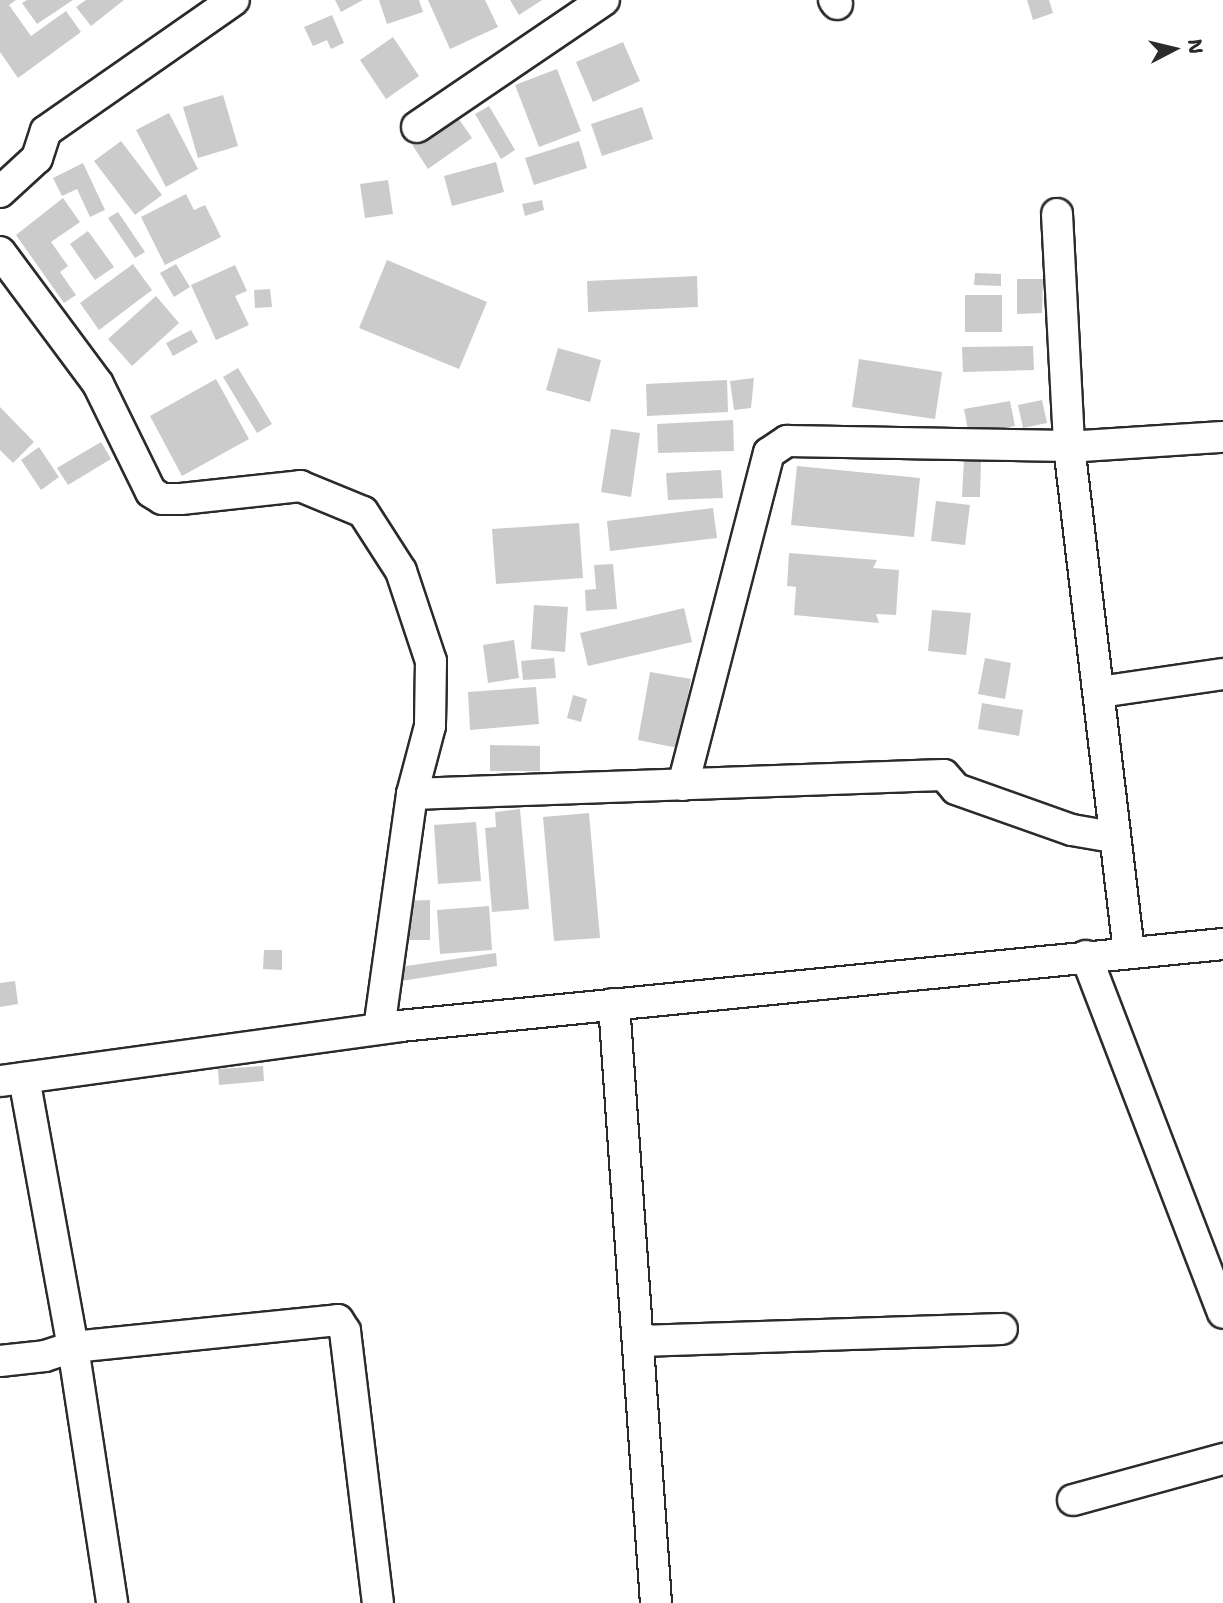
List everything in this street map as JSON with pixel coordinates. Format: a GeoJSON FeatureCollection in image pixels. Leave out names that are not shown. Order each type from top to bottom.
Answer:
{"type":"FeatureCollection","features":[{"type":"Feature","properties":{"kind":"street"},"geometry":{"type":"LineString","coordinates":[[0,192],[37,158],[46,131],[234,0]]}},
{"type":"Feature","properties":{"kind":"street"},"geometry":{"type":"LineString","coordinates":[[417,127],[604,0]]}},
{"type":"Feature","properties":{"kind":"street"},"geometry":{"type":"LineString","coordinates":[[1057,214],[1069,446],[1100,692],[1112,837],[1129,952]]}},
{"type":"Feature","properties":{"kind":"street"},"geometry":{"type":"LineString","coordinates":[[0,252],[98,384],[152,492],[162,499],[181,499],[299,486],[363,512],[401,571],[431,661],[430,726],[412,794],[379,1029]]}},
{"type":"Feature","properties":{"kind":"street"},"geometry":{"type":"LineString","coordinates":[[682,785],[769,453],[787,441],[1069,446],[1223,437]]}},
{"type":"Feature","properties":{"kind":"street"},"geometry":{"type":"LineString","coordinates":[[1100,692],[1223,674]]}},
{"type":"Feature","properties":{"kind":"street"},"geometry":{"type":"LineString","coordinates":[[412,794],[944,775],[956,789],[1072,830],[1112,837]]}},
{"type":"Feature","properties":{"kind":"street"},"geometry":{"type":"LineString","coordinates":[[112,1603],[73,1347],[12,1079],[379,1029],[1223,944]]}},
{"type":"Feature","properties":{"kind":"street"},"geometry":{"type":"LineString","coordinates":[[1086,956],[1223,1313]]}},
{"type":"Feature","properties":{"kind":"street"},"geometry":{"type":"LineString","coordinates":[[614,1004],[640,1341],[656,1603]]}},
{"type":"Feature","properties":{"kind":"street"},"geometry":{"type":"LineString","coordinates":[[0,1361],[45,1356],[73,1347],[338,1321],[345,1332],[378,1603]]}},
{"type":"Feature","properties":{"kind":"street"},"geometry":{"type":"LineString","coordinates":[[640,1341],[1002,1329]]}},
{"type":"Feature","properties":{"kind":"street"},"geometry":{"type":"LineString","coordinates":[[1073,1500],[1223,1459]]}},
{"type":"Feature","properties":{"kind":"building"},"geometry":{"type":"Polygon","coordinates":[[[0,0],[16,0],[9,5],[31,36],[66,11],[81,32],[18,78],[0,52],[0,0]]]}},
{"type":"Feature","properties":{"kind":"building"},"geometry":{"type":"Polygon","coordinates":[[[27,0],[73,0],[37,24],[22,3],[27,0]]]}},
{"type":"Feature","properties":{"kind":"building"},"geometry":{"type":"Polygon","coordinates":[[[86,0],[124,0],[91,26],[76,7],[86,0]]]}},
{"type":"Feature","properties":{"kind":"building"},"geometry":{"type":"Polygon","coordinates":[[[335,0],[363,0],[341,12],[335,0]]]}},
{"type":"Feature","properties":{"kind":"building"},"geometry":{"type":"Polygon","coordinates":[[[379,0],[419,0],[423,12],[387,24],[379,0]]]}},
{"type":"Feature","properties":{"kind":"building"},"geometry":{"type":"Polygon","coordinates":[[[428,0],[485,0],[498,27],[450,49],[428,0]]]}},
{"type":"Feature","properties":{"kind":"building"},"geometry":{"type":"Polygon","coordinates":[[[510,0],[542,0],[519,15],[510,0]]]}},
{"type":"Feature","properties":{"kind":"building"},"geometry":{"type":"Polygon","coordinates":[[[1027,0],[1049,0],[1053,13],[1033,20],[1027,0]]]}},
{"type":"Feature","properties":{"kind":"building"},"geometry":{"type":"Polygon","coordinates":[[[332,15],[344,43],[331,49],[327,40],[313,46],[304,27],[332,15]]]}},
{"type":"Feature","properties":{"kind":"building"},"geometry":{"type":"Polygon","coordinates":[[[393,37],[419,76],[386,99],[360,60],[393,37]]]}},
{"type":"Feature","properties":{"kind":"building"},"geometry":{"type":"Polygon","coordinates":[[[623,42],[640,81],[593,102],[576,62],[623,42]]]}},
{"type":"Feature","properties":{"kind":"building"},"geometry":{"type":"Polygon","coordinates":[[[557,69],[581,131],[539,147],[515,85],[557,69]]]}},
{"type":"Feature","properties":{"kind":"building"},"geometry":{"type":"Polygon","coordinates":[[[223,95],[238,146],[198,158],[183,107],[223,95]]]}},
{"type":"Feature","properties":{"kind":"building"},"geometry":{"type":"Polygon","coordinates":[[[489,106],[515,150],[501,159],[475,114],[489,106]]]}},
{"type":"Feature","properties":{"kind":"building"},"geometry":{"type":"Polygon","coordinates":[[[642,107],[653,139],[602,156],[591,124],[642,107]]]}},
{"type":"Feature","properties":{"kind":"building"},"geometry":{"type":"Polygon","coordinates":[[[454,112],[472,138],[428,169],[411,143],[454,112]]]}},
{"type":"Feature","properties":{"kind":"building"},"geometry":{"type":"Polygon","coordinates":[[[169,113],[198,169],[166,187],[136,130],[169,113]]]}},
{"type":"Feature","properties":{"kind":"building"},"geometry":{"type":"Polygon","coordinates":[[[121,141],[162,195],[135,215],[94,161],[121,141]]]}},
{"type":"Feature","properties":{"kind":"building"},"geometry":{"type":"Polygon","coordinates":[[[579,141],[587,168],[534,185],[525,158],[579,141]]]}},
{"type":"Feature","properties":{"kind":"building"},"geometry":{"type":"Polygon","coordinates":[[[496,162],[504,192],[452,206],[444,176],[496,162]]]}},
{"type":"Feature","properties":{"kind":"building"},"geometry":{"type":"Polygon","coordinates":[[[83,163],[105,210],[90,217],[77,189],[62,196],[53,178],[83,163]]]}},
{"type":"Feature","properties":{"kind":"building"},"geometry":{"type":"Polygon","coordinates":[[[388,180],[393,214],[365,218],[360,184],[388,180]]]}},
{"type":"Feature","properties":{"kind":"building"},"geometry":{"type":"Polygon","coordinates":[[[186,194],[194,210],[205,205],[221,237],[165,265],[141,217],[186,194]]]}},
{"type":"Feature","properties":{"kind":"building"},"geometry":{"type":"Polygon","coordinates":[[[63,198],[80,222],[51,242],[68,266],[60,272],[76,295],[64,303],[16,235],[63,198]]]}},
{"type":"Feature","properties":{"kind":"building"},"geometry":{"type":"Polygon","coordinates":[[[542,200],[544,210],[525,216],[522,204],[542,200]]]}},
{"type":"Feature","properties":{"kind":"building"},"geometry":{"type":"Polygon","coordinates":[[[118,212],[145,252],[135,258],[108,218],[118,212]]]}},
{"type":"Feature","properties":{"kind":"building"},"geometry":{"type":"Polygon","coordinates":[[[88,231],[114,267],[95,280],[70,244],[88,231]]]}},
{"type":"Feature","properties":{"kind":"building"},"geometry":{"type":"Polygon","coordinates":[[[387,260],[487,302],[459,369],[359,328],[387,260]]]}},
{"type":"Feature","properties":{"kind":"building"},"geometry":{"type":"Polygon","coordinates":[[[133,264],[152,290],[99,330],[80,303],[133,264]]]}},
{"type":"Feature","properties":{"kind":"building"},"geometry":{"type":"Polygon","coordinates":[[[176,264],[190,287],[174,297],[160,273],[176,264]]]}},
{"type":"Feature","properties":{"kind":"building"},"geometry":{"type":"Polygon","coordinates":[[[235,265],[247,291],[235,296],[249,325],[216,340],[191,285],[235,265]]]}},
{"type":"Feature","properties":{"kind":"building"},"geometry":{"type":"Polygon","coordinates":[[[975,273],[1001,274],[1001,286],[974,285],[975,273]]]}},
{"type":"Feature","properties":{"kind":"building"},"geometry":{"type":"Polygon","coordinates":[[[697,276],[698,307],[588,312],[587,281],[697,276]]]}},
{"type":"Feature","properties":{"kind":"building"},"geometry":{"type":"Polygon","coordinates":[[[1017,279],[1043,279],[1042,313],[1017,314],[1017,279]]]}},
{"type":"Feature","properties":{"kind":"building"},"geometry":{"type":"Polygon","coordinates":[[[270,289],[272,307],[255,308],[254,290],[270,289]]]}},
{"type":"Feature","properties":{"kind":"building"},"geometry":{"type":"Polygon","coordinates":[[[965,295],[1002,295],[1002,332],[965,332],[965,295]]]}},
{"type":"Feature","properties":{"kind":"building"},"geometry":{"type":"Polygon","coordinates":[[[156,296],[179,323],[132,366],[108,339],[156,296]]]}},
{"type":"Feature","properties":{"kind":"building"},"geometry":{"type":"Polygon","coordinates":[[[191,330],[198,342],[173,356],[166,343],[191,330]]]}},
{"type":"Feature","properties":{"kind":"building"},"geometry":{"type":"Polygon","coordinates":[[[1033,346],[1034,370],[963,372],[962,347],[1033,346]]]}},
{"type":"Feature","properties":{"kind":"building"},"geometry":{"type":"Polygon","coordinates":[[[558,348],[601,360],[590,402],[546,390],[558,348]]]}},
{"type":"Feature","properties":{"kind":"building"},"geometry":{"type":"Polygon","coordinates":[[[859,359],[942,372],[935,419],[852,407],[859,359]]]}},
{"type":"Feature","properties":{"kind":"building"},"geometry":{"type":"Polygon","coordinates":[[[238,368],[272,424],[257,433],[223,377],[238,368]]]}},
{"type":"Feature","properties":{"kind":"building"},"geometry":{"type":"Polygon","coordinates":[[[754,378],[751,408],[734,410],[730,381],[754,378]]]}},
{"type":"Feature","properties":{"kind":"building"},"geometry":{"type":"Polygon","coordinates":[[[216,379],[249,439],[182,476],[150,416],[216,379]]]}},
{"type":"Feature","properties":{"kind":"building"},"geometry":{"type":"Polygon","coordinates":[[[727,380],[728,412],[647,416],[646,384],[727,380]]]}},
{"type":"Feature","properties":{"kind":"building"},"geometry":{"type":"Polygon","coordinates":[[[1042,400],[1047,423],[1023,428],[1018,405],[1042,400]]]}},
{"type":"Feature","properties":{"kind":"building"},"geometry":{"type":"Polygon","coordinates":[[[1010,401],[1015,426],[969,435],[964,409],[1010,401]]]}},
{"type":"Feature","properties":{"kind":"building"},"geometry":{"type":"Polygon","coordinates":[[[0,407],[34,442],[13,463],[0,450],[0,407]]]}},
{"type":"Feature","properties":{"kind":"building"},"geometry":{"type":"Polygon","coordinates":[[[733,420],[734,451],[658,453],[657,424],[733,420]]]}},
{"type":"Feature","properties":{"kind":"building"},"geometry":{"type":"Polygon","coordinates":[[[611,429],[640,433],[631,497],[601,492],[611,429]]]}},
{"type":"Feature","properties":{"kind":"building"},"geometry":{"type":"Polygon","coordinates":[[[101,442],[111,459],[68,485],[57,468],[101,442]]]}},
{"type":"Feature","properties":{"kind":"building"},"geometry":{"type":"Polygon","coordinates":[[[39,447],[59,477],[41,490],[21,460],[39,447]]]}},
{"type":"Feature","properties":{"kind":"building"},"geometry":{"type":"Polygon","coordinates":[[[964,459],[981,461],[980,497],[962,497],[964,459]]]}},
{"type":"Feature","properties":{"kind":"building"},"geometry":{"type":"Polygon","coordinates":[[[797,466],[920,478],[914,537],[791,525],[797,466]]]}},
{"type":"Feature","properties":{"kind":"building"},"geometry":{"type":"Polygon","coordinates":[[[721,470],[723,498],[668,500],[666,473],[721,470]]]}},
{"type":"Feature","properties":{"kind":"building"},"geometry":{"type":"Polygon","coordinates":[[[936,501],[970,505],[965,545],[931,541],[936,501]]]}},
{"type":"Feature","properties":{"kind":"building"},"geometry":{"type":"Polygon","coordinates":[[[713,508],[717,538],[610,551],[607,521],[713,508]]]}},
{"type":"Feature","properties":{"kind":"building"},"geometry":{"type":"Polygon","coordinates":[[[579,523],[583,578],[496,584],[492,529],[579,523]]]}},
{"type":"Feature","properties":{"kind":"building"},"geometry":{"type":"Polygon","coordinates":[[[789,553],[877,560],[873,568],[899,570],[896,615],[876,614],[879,623],[794,615],[796,587],[787,586],[789,553]]]}},
{"type":"Feature","properties":{"kind":"building"},"geometry":{"type":"Polygon","coordinates":[[[613,564],[617,609],[586,611],[585,590],[596,589],[594,565],[613,564]]]}},
{"type":"Feature","properties":{"kind":"building"},"geometry":{"type":"Polygon","coordinates":[[[534,605],[568,607],[565,652],[531,649],[534,605]]]}},
{"type":"Feature","properties":{"kind":"building"},"geometry":{"type":"Polygon","coordinates":[[[684,608],[692,642],[588,666],[580,633],[684,608]]]}},
{"type":"Feature","properties":{"kind":"building"},"geometry":{"type":"Polygon","coordinates":[[[932,610],[971,613],[966,655],[928,651],[932,610]]]}},
{"type":"Feature","properties":{"kind":"building"},"geometry":{"type":"Polygon","coordinates":[[[514,640],[519,678],[488,683],[483,645],[514,640]]]}},
{"type":"Feature","properties":{"kind":"building"},"geometry":{"type":"Polygon","coordinates":[[[554,658],[556,678],[523,680],[521,661],[554,658]]]}},
{"type":"Feature","properties":{"kind":"building"},"geometry":{"type":"Polygon","coordinates":[[[985,658],[1011,663],[1005,699],[978,694],[985,658]]]}},
{"type":"Feature","properties":{"kind":"building"},"geometry":{"type":"Polygon","coordinates":[[[650,672],[691,679],[678,748],[638,740],[650,672]]]}},
{"type":"Feature","properties":{"kind":"building"},"geometry":{"type":"Polygon","coordinates":[[[536,687],[539,724],[470,730],[468,692],[536,687]]]}},
{"type":"Feature","properties":{"kind":"building"},"geometry":{"type":"Polygon","coordinates":[[[573,695],[587,699],[581,722],[567,718],[573,695]]]}},
{"type":"Feature","properties":{"kind":"building"},"geometry":{"type":"Polygon","coordinates":[[[982,703],[1023,710],[1019,736],[978,729],[982,703]]]}},
{"type":"Feature","properties":{"kind":"building"},"geometry":{"type":"Polygon","coordinates":[[[490,745],[540,746],[540,771],[490,771],[490,745]]]}},
{"type":"Feature","properties":{"kind":"building"},"geometry":{"type":"Polygon","coordinates":[[[520,809],[529,909],[492,912],[485,828],[496,827],[495,812],[520,809]]]}},
{"type":"Feature","properties":{"kind":"building"},"geometry":{"type":"Polygon","coordinates":[[[589,813],[600,938],[554,941],[543,817],[589,813]]]}},
{"type":"Feature","properties":{"kind":"building"},"geometry":{"type":"Polygon","coordinates":[[[476,822],[481,881],[438,884],[434,825],[476,822]]]}},
{"type":"Feature","properties":{"kind":"building"},"geometry":{"type":"Polygon","coordinates":[[[430,900],[430,940],[405,940],[405,901],[430,900]]]}},
{"type":"Feature","properties":{"kind":"building"},"geometry":{"type":"Polygon","coordinates":[[[489,906],[492,950],[440,954],[437,910],[489,906]]]}},
{"type":"Feature","properties":{"kind":"building"},"geometry":{"type":"Polygon","coordinates":[[[264,950],[282,950],[282,970],[263,969],[264,950]]]}},
{"type":"Feature","properties":{"kind":"building"},"geometry":{"type":"Polygon","coordinates":[[[496,953],[497,966],[401,981],[399,967],[496,953]]]}},
{"type":"Feature","properties":{"kind":"building"},"geometry":{"type":"Polygon","coordinates":[[[15,981],[18,1004],[0,1007],[0,983],[15,981]]]}},
{"type":"Feature","properties":{"kind":"building"},"geometry":{"type":"Polygon","coordinates":[[[263,1066],[264,1081],[219,1085],[218,1069],[263,1066]]]}}]}
